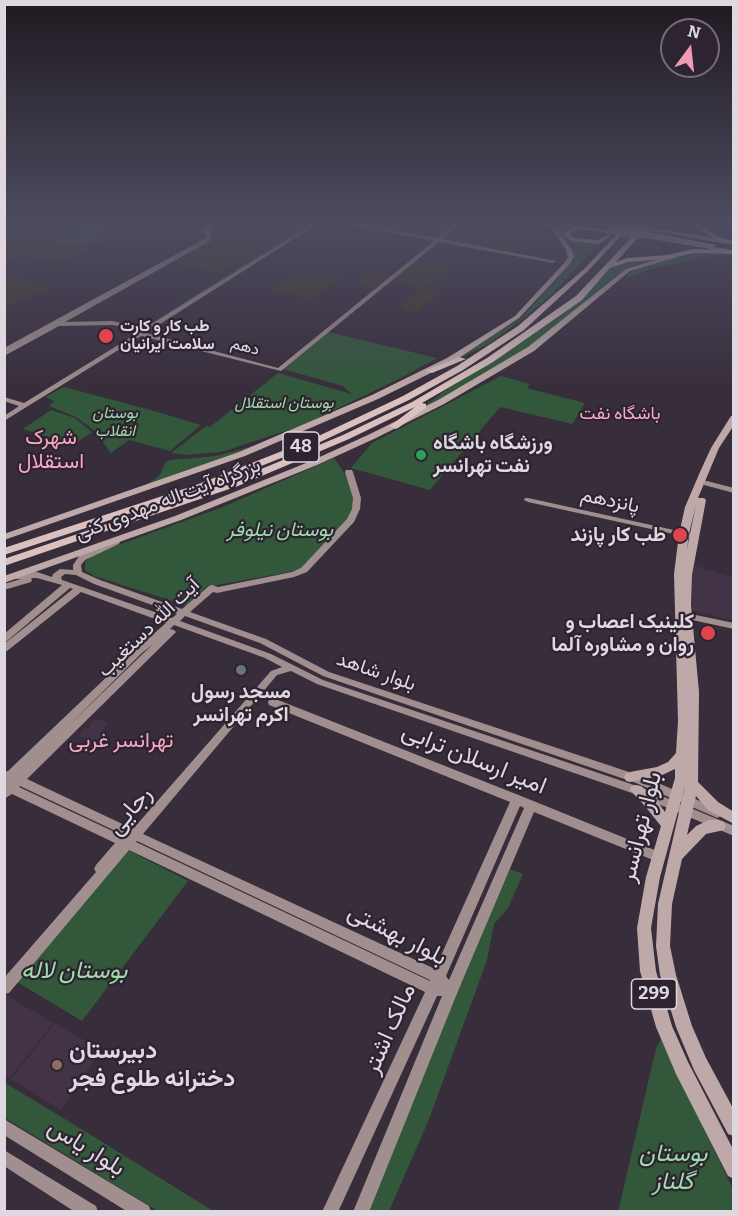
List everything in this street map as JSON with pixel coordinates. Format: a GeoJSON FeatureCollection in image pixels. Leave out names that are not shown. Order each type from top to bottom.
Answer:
{"type":"FeatureCollection","features":[{"type":"Feature","properties":{"kind":"highway"},"geometry":{"type":"LineString","coordinates":[[568,285],[571,280]]}},
{"type":"Feature","properties":{"kind":"highway","name":"48"},"geometry":{"type":"LineString","coordinates":[[4,552],[200,487],[313,442],[406,398],[504,340],[538,314],[574,280]]}},
{"type":"Feature","properties":{"kind":"highway","name":"48"},"geometry":{"type":"LineString","coordinates":[[558,311],[587,280]]}},
{"type":"Feature","properties":{"kind":"highway"},"geometry":{"type":"LineString","coordinates":[[558,311],[586,292],[597,280]]}},
{"type":"Feature","properties":{"kind":"highway","name":"بزرگراه آیت اله مهدوی کنی"},"geometry":{"type":"LineString","coordinates":[[4,563],[182,503],[263,472],[384,419],[459,379],[558,311]]}},
{"type":"Feature","properties":{"kind":"highway"},"geometry":{"type":"LineString","coordinates":[[429,371],[451,364],[504,340]]}},
{"type":"Feature","properties":{"kind":"highway"},"geometry":{"type":"LineString","coordinates":[[395,426],[459,379]]}},
{"type":"Feature","properties":{"kind":"main road","name":"بزرگراه آیت اله مهدوی کنی"},"geometry":{"type":"LineString","coordinates":[[4,537],[242,454],[357,405],[429,371],[485,339],[517,317],[553,280]]}},
{"type":"Feature","properties":{"kind":"main road","name":"بزرگراه آیت اله مهدوی کنی"},"geometry":{"type":"LineString","coordinates":[[8,579],[238,494],[395,426],[531,349],[616,280]]}},
{"type":"Feature","properties":{"kind":"main road","name":"بلوار تهرانسر"},"geometry":{"type":"LineString","coordinates":[[734,418],[704,472],[690,507],[684,615],[681,803],[677,855],[663,922],[663,946],[678,1010],[696,1055],[734,1128]]}},
{"type":"Feature","properties":{"kind":"main road","name":"بلوار تهرانسر"},"geometry":{"type":"LineString","coordinates":[[688,535],[721,449],[734,429]]}},
{"type":"Feature","properties":{"kind":"main road","name":"بلوار تهرانسر"},"geometry":{"type":"LineString","coordinates":[[684,615],[693,702],[692,784],[668,826],[658,857],[644,918],[648,971],[669,1037],[734,1170]]}},
{"type":"Feature","properties":{"kind":"main road"},"geometry":{"type":"LineString","coordinates":[[668,826],[636,782],[672,765],[680,757]]}},
{"type":"Feature","properties":{"kind":"main road"},"geometry":{"type":"LineString","coordinates":[[692,784],[713,806],[734,819]]}},
{"type":"Feature","properties":{"kind":"main road"},"geometry":{"type":"LineString","coordinates":[[677,855],[701,830],[709,826],[719,826]]}},
{"type":"Feature","properties":{"kind":"street"},"geometry":{"type":"LineString","coordinates":[[4,353],[135,280]]}},
{"type":"Feature","properties":{"kind":"street"},"geometry":{"type":"LineString","coordinates":[[4,353],[136,280]]}},
{"type":"Feature","properties":{"kind":"street"},"geometry":{"type":"LineString","coordinates":[[4,419],[22,405],[219,280]]}},
{"type":"Feature","properties":{"kind":"street"},"geometry":{"type":"LineString","coordinates":[[139,331],[223,280]]}},
{"type":"Feature","properties":{"kind":"street","name":"دهم"},"geometry":{"type":"LineString","coordinates":[[56,324],[112,323],[279,370],[389,280]]}},
{"type":"Feature","properties":{"kind":"street"},"geometry":{"type":"LineString","coordinates":[[4,399],[22,405]]}},
{"type":"Feature","properties":{"kind":"street"},"geometry":{"type":"LineString","coordinates":[[4,409],[22,405]]}},
{"type":"Feature","properties":{"kind":"street","name":"آیت الله دستغیب"},"geometry":{"type":"LineString","coordinates":[[8,783],[212,588],[217,590],[294,574],[304,570],[315,561],[340,534],[356,509],[357,498],[349,472]]}},
{"type":"Feature","properties":{"kind":"street"},"geometry":{"type":"LineString","coordinates":[[707,483],[734,491]]}},
{"type":"Feature","properties":{"kind":"street","name":"پانزدهم"},"geometry":{"type":"LineString","coordinates":[[528,500],[688,535]]}},
{"type":"Feature","properties":{"kind":"street"},"geometry":{"type":"LineString","coordinates":[[4,587],[25,580],[53,580],[60,572],[66,570],[78,573],[77,565],[82,558],[131,535]]}},
{"type":"Feature","properties":{"kind":"street","name":"بلوار شاهد"},"geometry":{"type":"LineString","coordinates":[[78,573],[97,582],[263,641],[326,674],[636,782],[681,803],[719,826],[734,831]]}},
{"type":"Feature","properties":{"kind":"street","name":"بلوار شاهد"},"geometry":{"type":"LineString","coordinates":[[8,579],[33,575],[69,584],[271,657],[328,685],[636,782]]}},
{"type":"Feature","properties":{"kind":"street"},"geometry":{"type":"LineString","coordinates":[[4,649],[63,594],[69,584]]}},
{"type":"Feature","properties":{"kind":"street"},"geometry":{"type":"LineString","coordinates":[[4,639],[63,594],[80,588]]}},
{"type":"Feature","properties":{"kind":"street"},"geometry":{"type":"LineString","coordinates":[[684,615],[734,626]]}},
{"type":"Feature","properties":{"kind":"street"},"geometry":{"type":"LineString","coordinates":[[684,615],[699,617]]}},
{"type":"Feature","properties":{"kind":"street","name":"رجایی"},"geometry":{"type":"LineString","coordinates":[[4,988],[272,670],[271,657]]}},
{"type":"Feature","properties":{"kind":"street","name":"رجایی"},"geometry":{"type":"LineString","coordinates":[[4,979],[274,673],[291,668]]}},
{"type":"Feature","properties":{"kind":"street","name":"امیر ارسلان ترابی"},"geometry":{"type":"LineString","coordinates":[[273,702],[658,857]]}},
{"type":"Feature","properties":{"kind":"street","name":"بلوار بهشتی"},"geometry":{"type":"LineString","coordinates":[[8,783],[130,838],[451,991]]}},
{"type":"Feature","properties":{"kind":"street","name":"مالک اشتر"},"geometry":{"type":"LineString","coordinates":[[330,1212],[517,799]]}},
{"type":"Feature","properties":{"kind":"street","name":"بلوار شاهد"},"geometry":{"type":"LineString","coordinates":[[681,803],[734,819]]}},
{"type":"Feature","properties":{"kind":"street","name":"مالک اشتر"},"geometry":{"type":"LineString","coordinates":[[361,1212],[451,991],[531,805]]}},
{"type":"Feature","properties":{"kind":"street","name":"بلوار یاس"},"geometry":{"type":"LineString","coordinates":[[4,1126],[143,1212]]}},
{"type":"Feature","properties":{"kind":"street"},"geometry":{"type":"LineString","coordinates":[[4,1156],[90,1212]]}},
{"type":"Feature","properties":{"kind":"shaded area"},"geometry":{"type":"Polygon","coordinates":[[[5,280],[19,280],[51,288],[5,307],[5,280]]]}},
{"type":"Feature","properties":{"kind":"shaded area"},"geometry":{"type":"Polygon","coordinates":[[[287,280],[339,280],[312,299],[271,290],[287,280]]]}},
{"type":"Feature","properties":{"kind":"shaded area"},"geometry":{"type":"Polygon","coordinates":[[[361,280],[385,280],[374,288],[355,284],[361,280]]]}},
{"type":"Feature","properties":{"kind":"shaded area"},"geometry":{"type":"Polygon","coordinates":[[[435,280],[426,288],[441,291],[417,313],[399,309],[422,288],[392,281],[435,280]]]}},
{"type":"Feature","properties":{"kind":"shaded area"},"geometry":{"type":"Polygon","coordinates":[[[692,565],[733,577],[733,621],[692,610],[692,565]]]}},
{"type":"Feature","properties":{"kind":"shaded area"},"geometry":{"type":"Polygon","coordinates":[[[96,718],[109,724],[99,733],[103,736],[95,743],[79,736],[85,728],[89,730],[91,727],[89,725],[96,718]]]}},
{"type":"Feature","properties":{"kind":"shaded area"},"geometry":{"type":"Polygon","coordinates":[[[6,995],[53,1023],[10,1078],[5,1075],[6,995]]]}},
{"type":"Feature","properties":{"kind":"shaded area","name":"دبیرستان دخترانه طلوع فجر"},"geometry":{"type":"Polygon","coordinates":[[[55,1023],[101,1050],[61,1110],[11,1079],[55,1023]]]}},
{"type":"Feature","properties":{"kind":"green space"},"geometry":{"type":"Polygon","coordinates":[[[219,280],[222,280],[142,329],[219,280]]]}},
{"type":"Feature","properties":{"kind":"green space"},"geometry":{"type":"Polygon","coordinates":[[[557,280],[565,280],[549,297],[521,320],[487,345],[458,359],[522,317],[557,280]]]}},
{"type":"Feature","properties":{"kind":"green space"},"geometry":{"type":"Polygon","coordinates":[[[600,280],[612,280],[531,346],[415,413],[447,389],[498,357],[584,296],[600,280]]]}},
{"type":"Feature","properties":{"kind":"green space","name":"بوستان استقلال"},"geometry":{"type":"Polygon","coordinates":[[[328,332],[437,358],[301,426],[221,452],[187,455],[171,453],[206,426],[210,427],[278,373],[352,394],[343,386],[283,369],[328,332]]]}},
{"type":"Feature","properties":{"kind":"green space"},"geometry":{"type":"Polygon","coordinates":[[[501,376],[530,384],[527,388],[585,403],[572,424],[500,407],[430,490],[351,468],[372,443],[501,376]]]}},
{"type":"Feature","properties":{"kind":"green space","name":"بوستان انقلاب"},"geometry":{"type":"Polygon","coordinates":[[[64,387],[201,425],[170,451],[129,440],[111,453],[95,431],[76,417],[49,406],[54,401],[45,397],[64,387]]]}},
{"type":"Feature","properties":{"kind":"green space"},"geometry":{"type":"Polygon","coordinates":[[[51,410],[75,418],[92,432],[73,445],[23,429],[51,410]]]}},
{"type":"Feature","properties":{"kind":"green space"},"geometry":{"type":"Polygon","coordinates":[[[254,446],[146,485],[160,475],[165,463],[170,460],[215,456],[254,446]]]}},
{"type":"Feature","properties":{"kind":"green space","name":"بوستان نیلوفر"},"geometry":{"type":"Polygon","coordinates":[[[334,458],[350,481],[354,505],[348,520],[304,567],[295,571],[206,587],[188,606],[94,576],[85,570],[85,562],[93,554],[223,507],[334,458]]]}},
{"type":"Feature","properties":{"kind":"green space","name":"بوستان لاله"},"geometry":{"type":"Polygon","coordinates":[[[128,850],[188,881],[82,1021],[17,982],[128,850]]]}},
{"type":"Feature","properties":{"kind":"green space"},"geometry":{"type":"Polygon","coordinates":[[[510,869],[523,874],[508,908],[494,924],[487,960],[428,1122],[389,1211],[369,1212],[455,993],[510,869]]]}},
{"type":"Feature","properties":{"kind":"green space","name":"بوستان گلناز"},"geometry":{"type":"Polygon","coordinates":[[[661,1039],[733,1189],[733,1211],[618,1212],[656,1048],[661,1039]]]}},
{"type":"Feature","properties":{"kind":"green space"},"geometry":{"type":"Polygon","coordinates":[[[5,1083],[213,1211],[158,1211],[5,1118],[5,1083]]]}},
{"type":"Feature","properties":{"kind":"place","name":"طب کار و کارت سلامت ایرانیان"},"geometry":{"type":"Point","coordinates":[106,336]}},
{"type":"Feature","properties":{"kind":"place","name":"ورزشگاه باشگاه نفت تهرانسر"},"geometry":{"type":"Point","coordinates":[421,455]}},
{"type":"Feature","properties":{"kind":"place","name":"طب کار پازند"},"geometry":{"type":"Point","coordinates":[680,535]}},
{"type":"Feature","properties":{"kind":"place","name":"کلینیک اعصاب و روان و مشاوره آلما"},"geometry":{"type":"Point","coordinates":[708,633]}},
{"type":"Feature","properties":{"kind":"place","name":"مسجد رسول اکرم تهرانسر"},"geometry":{"type":"Point","coordinates":[241,670]}},
{"type":"Feature","properties":{"kind":"place","name":"دبیرستان دخترانه طلوع فجر"},"geometry":{"type":"Point","coordinates":[57,1065]}},
{"type":"Feature","properties":{"kind":"district","name":"باشگاه نفت"},"geometry":{"type":"Point","coordinates":[620,414]}},
{"type":"Feature","properties":{"kind":"district","name":"شهرک استقلال"},"geometry":{"type":"Point","coordinates":[51,450]}},
{"type":"Feature","properties":{"kind":"district","name":"تهرانسر غربی"},"geometry":{"type":"Point","coordinates":[121,741]}}]}
